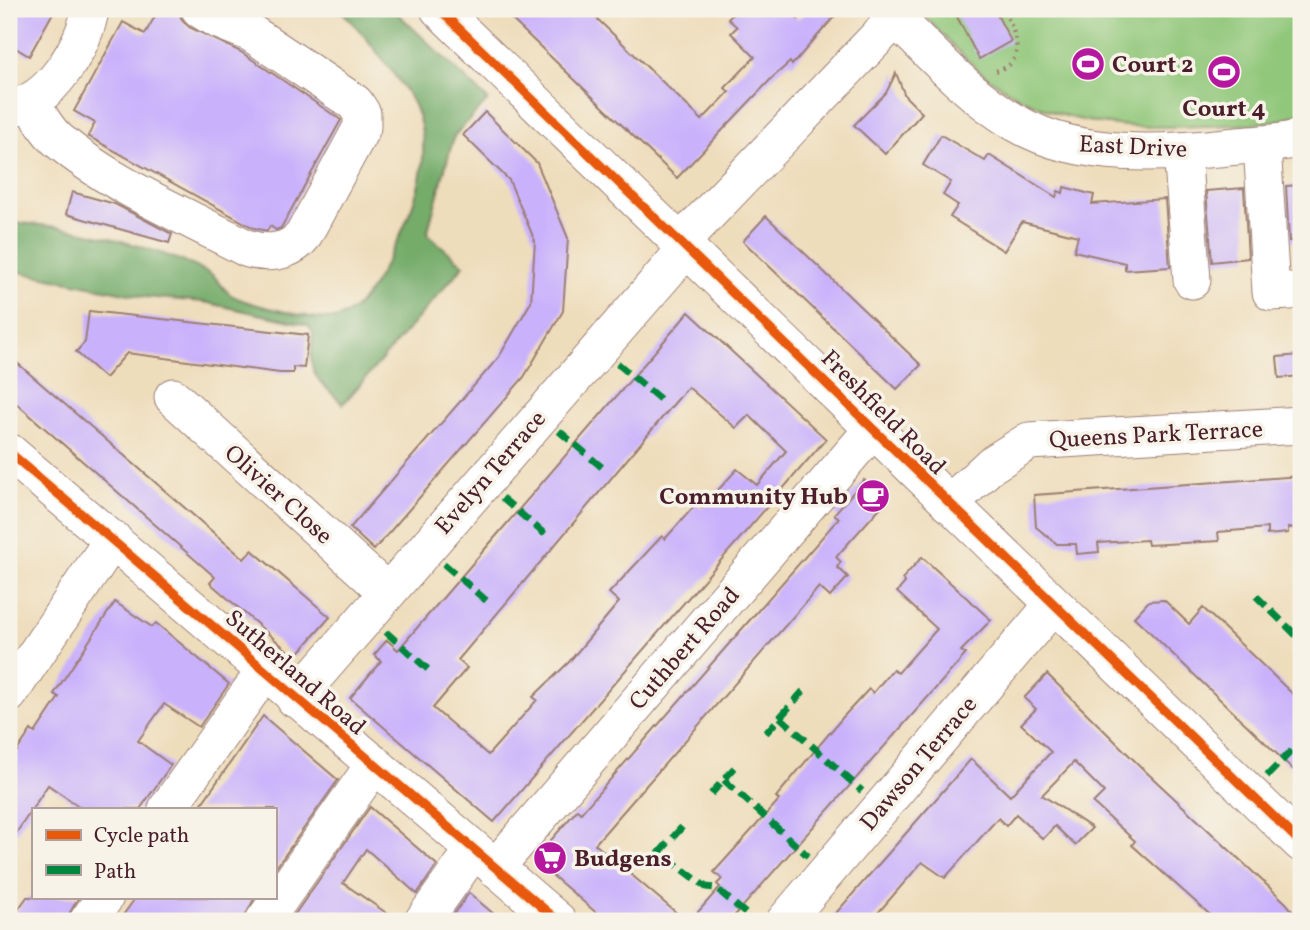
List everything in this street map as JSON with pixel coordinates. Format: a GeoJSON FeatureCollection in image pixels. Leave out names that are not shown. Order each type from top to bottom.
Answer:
{"type":"FeatureCollection","features":[{"type":"Feature","properties":{"kind":"street"},"geometry":{"type":"LineString","coordinates":[[90,9],[82,36],[70,60],[21,103],[41,120],[59,141],[107,174],[246,248],[271,252],[295,244],[303,236],[362,127],[362,114],[355,103],[251,33],[216,19],[200,9]]}},
{"type":"Feature","properties":{"kind":"street","name":"Freshfield Road"},"geometry":{"type":"LineString","coordinates":[[439,9],[1301,843]]}},
{"type":"Feature","properties":{"kind":"street","name":"Evelyn Terrace"},"geometry":{"type":"LineString","coordinates":[[295,699],[684,245],[891,13]]}},
{"type":"Feature","properties":{"kind":"street","name":"East Drive"},"geometry":{"type":"LineString","coordinates":[[891,13],[972,92],[1020,126],[1060,141],[1098,148],[1182,151],[1301,138]]}},
{"type":"Feature","properties":{"kind":"street"},"geometry":{"type":"LineString","coordinates":[[1262,144],[1271,292],[1290,291]]}},
{"type":"Feature","properties":{"kind":"street"},"geometry":{"type":"LineString","coordinates":[[1182,151],[1192,280]]}},
{"type":"Feature","properties":{"kind":"street","name":"Olivier Close"},"geometry":{"type":"LineString","coordinates":[[173,397],[386,592]]}},
{"type":"Feature","properties":{"kind":"street","name":"Queens Park Terrace"},"geometry":{"type":"LineString","coordinates":[[949,504],[991,465],[1030,441],[1301,425]]}},
{"type":"Feature","properties":{"kind":"street","name":"Cuthbert Road"},"geometry":{"type":"LineString","coordinates":[[423,921],[484,859],[874,428]]}},
{"type":"Feature","properties":{"kind":"street","name":"Sutherland Road"},"geometry":{"type":"LineString","coordinates":[[9,452],[558,921]]}},
{"type":"Feature","properties":{"kind":"street"},"geometry":{"type":"LineString","coordinates":[[9,694],[113,539]]}},
{"type":"Feature","properties":{"kind":"street","name":"Dawson Terrace"},"geometry":{"type":"LineString","coordinates":[[785,921],[1053,604]]}},
{"type":"Feature","properties":{"kind":"street"},"geometry":{"type":"LineString","coordinates":[[168,808],[264,672]]}},
{"type":"Feature","properties":{"kind":"street"},"geometry":{"type":"LineString","coordinates":[[264,921],[374,765]]}},
{"type":"Feature","properties":{"kind":"street"},"geometry":{"type":"LineString","coordinates":[[88,921],[104,898]]}},
{"type":"Feature","properties":{"kind":"path"},"geometry":{"type":"LineString","coordinates":[[987,71],[1009,66],[1018,50],[1015,32],[1003,9]]}},
{"type":"Feature","properties":{"kind":"green space"},"geometry":{"type":"Polygon","coordinates":[[[339,9],[393,9],[488,100],[454,136],[427,234],[464,265],[343,404],[314,373],[313,332],[308,325],[204,302],[145,297],[9,270],[9,223],[57,227],[111,238],[188,263],[212,275],[231,295],[268,308],[330,319],[348,314],[375,283],[406,222],[419,183],[423,144],[421,124],[408,94],[363,34],[339,9]]]}},
{"type":"Feature","properties":{"kind":"green space"},"geometry":{"type":"Polygon","coordinates":[[[917,9],[1301,9],[1301,113],[1252,124],[1171,127],[1115,125],[1063,115],[1037,106],[986,76],[917,9]]]}},
{"type":"Feature","properties":{"kind":"building"},"geometry":{"type":"Polygon","coordinates":[[[9,9],[55,9],[29,56],[9,44],[9,9]]]}},
{"type":"Feature","properties":{"kind":"building"},"geometry":{"type":"Polygon","coordinates":[[[159,9],[179,9],[181,18],[189,27],[241,52],[341,120],[281,228],[276,230],[270,226],[267,231],[254,228],[88,136],[95,123],[74,111],[123,22],[145,34],[159,9]]]}},
{"type":"Feature","properties":{"kind":"building"},"geometry":{"type":"Polygon","coordinates":[[[501,9],[587,9],[702,120],[729,92],[725,88],[755,57],[731,33],[737,27],[728,19],[738,9],[788,9],[798,19],[808,9],[841,9],[792,65],[790,62],[772,78],[677,178],[501,9]]]}},
{"type":"Feature","properties":{"kind":"building"},"geometry":{"type":"Polygon","coordinates":[[[953,9],[994,9],[1011,41],[979,59],[953,9]]]}},
{"type":"Feature","properties":{"kind":"building"},"geometry":{"type":"Polygon","coordinates":[[[896,73],[905,96],[922,113],[885,154],[854,125],[886,93],[896,73]]]}},
{"type":"Feature","properties":{"kind":"building"},"geometry":{"type":"Polygon","coordinates":[[[485,112],[537,163],[568,238],[563,311],[524,377],[374,550],[350,528],[499,357],[531,302],[535,241],[509,180],[463,135],[485,112]]]}},
{"type":"Feature","properties":{"kind":"building"},"geometry":{"type":"Polygon","coordinates":[[[941,135],[985,161],[989,155],[1056,197],[1058,191],[1063,193],[1064,187],[1094,195],[1092,204],[1165,199],[1170,267],[1125,270],[1125,263],[1074,251],[1078,236],[1022,222],[1004,251],[950,217],[958,205],[943,195],[951,182],[923,165],[941,135]]]}},
{"type":"Feature","properties":{"kind":"building"},"geometry":{"type":"Polygon","coordinates":[[[1301,185],[1301,241],[1289,241],[1286,186],[1301,185]]]}},
{"type":"Feature","properties":{"kind":"building"},"geometry":{"type":"Polygon","coordinates":[[[1244,188],[1248,258],[1212,262],[1206,191],[1244,188]]]}},
{"type":"Feature","properties":{"kind":"building"},"geometry":{"type":"Polygon","coordinates":[[[72,192],[115,204],[172,234],[169,243],[66,214],[72,192]]]}},
{"type":"Feature","properties":{"kind":"building"},"geometry":{"type":"Polygon","coordinates":[[[766,216],[921,365],[897,389],[743,241],[766,216]]]}},
{"type":"Feature","properties":{"kind":"building"},"geometry":{"type":"Polygon","coordinates":[[[89,311],[308,335],[304,368],[293,367],[293,373],[280,373],[127,353],[105,378],[76,352],[85,342],[89,311]]]}},
{"type":"Feature","properties":{"kind":"building"},"geometry":{"type":"Polygon","coordinates":[[[689,312],[826,439],[494,822],[350,698],[381,661],[374,655],[387,640],[398,650],[689,312]],[[688,387],[458,660],[467,668],[433,708],[488,755],[537,700],[533,697],[569,662],[619,602],[609,593],[662,536],[665,539],[697,503],[702,508],[737,469],[757,485],[786,451],[749,415],[736,428],[688,387]]]}},
{"type":"Feature","properties":{"kind":"building"},"geometry":{"type":"Polygon","coordinates":[[[1301,355],[1301,376],[1279,378],[1277,357],[1301,355]]]}},
{"type":"Feature","properties":{"kind":"building"},"geometry":{"type":"Polygon","coordinates":[[[9,356],[244,559],[252,550],[330,617],[295,657],[210,583],[215,577],[9,397],[9,356]]]}},
{"type":"Feature","properties":{"kind":"building"},"geometry":{"type":"Polygon","coordinates":[[[1301,476],[1301,527],[1288,528],[1288,533],[1267,535],[1267,528],[1218,532],[1219,541],[1148,545],[1147,540],[1098,543],[1099,552],[1077,554],[1076,544],[1057,544],[1036,527],[1034,495],[1301,476]]]}},
{"type":"Feature","properties":{"kind":"building"},"geometry":{"type":"Polygon","coordinates":[[[864,480],[887,500],[836,557],[841,562],[837,567],[848,577],[830,597],[819,587],[595,844],[686,921],[606,921],[539,864],[538,855],[577,810],[581,813],[839,518],[834,514],[864,480]]]}},
{"type":"Feature","properties":{"kind":"building"},"geometry":{"type":"Polygon","coordinates":[[[922,557],[991,620],[961,651],[966,654],[730,921],[690,921],[720,887],[717,884],[722,879],[714,872],[779,800],[776,797],[843,717],[869,689],[873,693],[893,669],[898,673],[937,629],[897,592],[905,583],[902,579],[922,557]]]}},
{"type":"Feature","properties":{"kind":"building"},"geometry":{"type":"Polygon","coordinates":[[[1164,600],[1189,624],[1203,608],[1301,702],[1301,777],[1134,617],[1149,601],[1164,600]]]}},
{"type":"Feature","properties":{"kind":"building"},"geometry":{"type":"Polygon","coordinates":[[[115,602],[152,627],[156,623],[229,684],[199,727],[164,704],[138,741],[171,765],[141,808],[82,808],[48,785],[9,844],[9,763],[31,730],[35,733],[59,697],[54,694],[115,602]]]}},
{"type":"Feature","properties":{"kind":"building"},"geometry":{"type":"Polygon","coordinates":[[[1047,674],[1142,768],[1286,903],[1301,921],[1217,921],[1132,845],[1135,841],[1093,803],[1104,792],[1074,762],[1042,795],[1092,828],[1075,845],[1055,826],[1043,839],[1016,814],[1006,826],[998,818],[945,878],[922,862],[871,921],[829,921],[971,759],[1010,796],[1051,752],[1021,724],[1036,709],[1024,698],[1047,674]]]}},
{"type":"Feature","properties":{"kind":"building"},"geometry":{"type":"Polygon","coordinates":[[[263,716],[338,780],[276,868],[276,808],[199,808],[263,716]]]}},
{"type":"Feature","properties":{"kind":"building"},"geometry":{"type":"Polygon","coordinates":[[[370,807],[437,865],[417,894],[366,849],[343,883],[398,921],[290,921],[370,807]]]}},
{"type":"Feature","properties":{"kind":"building"},"geometry":{"type":"Polygon","coordinates":[[[469,893],[502,921],[449,921],[469,893]]]}},
{"type":"Feature","properties":{"kind":"building"},"geometry":{"type":"Polygon","coordinates":[[[27,897],[78,898],[65,921],[10,921],[27,897]]]}},
{"type":"Feature","properties":{"kind":"building"},"geometry":{"type":"Polygon","coordinates":[[[135,898],[254,898],[243,921],[119,921],[135,898]]]}},
{"type":"Feature","properties":{"kind":"marked path"},"geometry":{"type":"LineString","coordinates":[[617,363],[661,400]]}},
{"type":"Feature","properties":{"kind":"marked path"},"geometry":{"type":"LineString","coordinates":[[559,431],[604,469]]}},
{"type":"Feature","properties":{"kind":"marked path"},"geometry":{"type":"LineString","coordinates":[[502,498],[547,536]]}},
{"type":"Feature","properties":{"kind":"marked path"},"geometry":{"type":"LineString","coordinates":[[444,564],[489,603]]}},
{"type":"Feature","properties":{"kind":"marked path"},"geometry":{"type":"LineString","coordinates":[[1256,596],[1301,640]]}},
{"type":"Feature","properties":{"kind":"marked path"},"geometry":{"type":"LineString","coordinates":[[386,632],[432,673]]}},
{"type":"Feature","properties":{"kind":"marked path"},"geometry":{"type":"LineString","coordinates":[[766,733],[807,687]]}},
{"type":"Feature","properties":{"kind":"marked path"},"geometry":{"type":"LineString","coordinates":[[780,717],[862,791]]}},
{"type":"Feature","properties":{"kind":"marked path"},"geometry":{"type":"LineString","coordinates":[[1267,776],[1301,741]]}},
{"type":"Feature","properties":{"kind":"marked path"},"geometry":{"type":"LineString","coordinates":[[711,794],[737,765]]}},
{"type":"Feature","properties":{"kind":"marked path"},"geometry":{"type":"LineString","coordinates":[[724,780],[808,856]]}},
{"type":"Feature","properties":{"kind":"marked path"},"geometry":{"type":"LineString","coordinates":[[682,827],[660,852],[706,887],[716,888],[754,921]]}},
{"type":"Feature","properties":{"kind":"cycle path"},"geometry":{"type":"LineString","coordinates":[[439,9],[1301,843]]}},
{"type":"Feature","properties":{"kind":"cycle path"},"geometry":{"type":"LineString","coordinates":[[9,452],[558,921]]}},
{"type":"Feature","properties":{"kind":"place","name":"Court 2"},"geometry":{"type":"Point","coordinates":[1088,64]}},
{"type":"Feature","properties":{"kind":"place","name":"Court 4"},"geometry":{"type":"Point","coordinates":[1224,72]}},
{"type":"Feature","properties":{"kind":"place","name":"Community Hub"},"geometry":{"type":"Point","coordinates":[873,496]}},
{"type":"Feature","properties":{"kind":"place","name":"Budgens"},"geometry":{"type":"Point","coordinates":[550,858]}}]}
